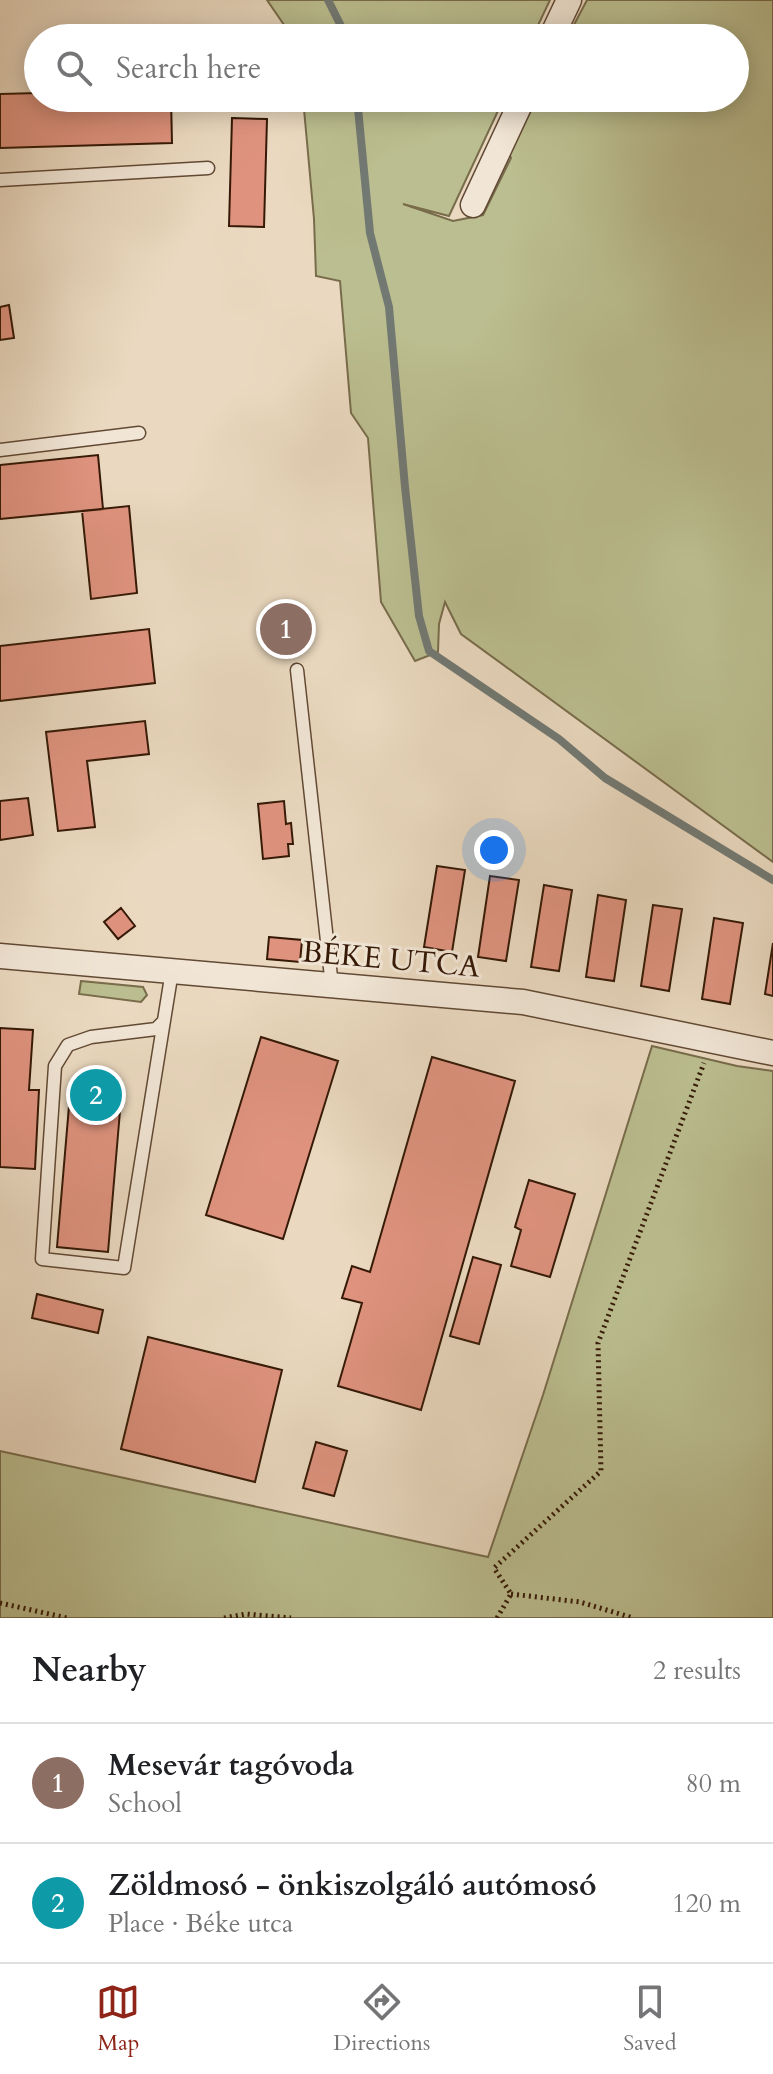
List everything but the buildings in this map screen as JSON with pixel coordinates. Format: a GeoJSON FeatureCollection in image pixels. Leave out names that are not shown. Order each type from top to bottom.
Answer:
{"type":"FeatureCollection","features":[{"type":"Feature","properties":{"kind":"street"},"geometry":{"type":"LineString","coordinates":[[558,24],[569,0]]}},
{"type":"Feature","properties":{"kind":"street"},"geometry":{"type":"LineString","coordinates":[[473,205],[516,112]]}},
{"type":"Feature","properties":{"kind":"street","name":"BÉKE UTCA"},"geometry":{"type":"LineString","coordinates":[[0,956],[523,1002],[773,1053]]}},
{"type":"Feature","properties":{"kind":"lane"},"geometry":{"type":"LineString","coordinates":[[0,180],[208,168]]}},
{"type":"Feature","properties":{"kind":"lane"},"geometry":{"type":"LineString","coordinates":[[0,450],[139,433]]}},
{"type":"Feature","properties":{"kind":"lane"},"geometry":{"type":"LineString","coordinates":[[297,670],[332,986]]}},
{"type":"Feature","properties":{"kind":"lane"},"geometry":{"type":"LineString","coordinates":[[164,1021],[156,1029],[91,1037],[68,1045],[55,1066],[42,1259],[124,1268],[164,1021],[172,971]]}},
{"type":"Feature","properties":{"kind":"path"},"geometry":{"type":"LineString","coordinates":[[511,1594],[494,1568],[601,1471],[598,1343],[713,1039]]}},
{"type":"Feature","properties":{"kind":"path"},"geometry":{"type":"LineString","coordinates":[[497,1618],[511,1594]]}},
{"type":"Feature","properties":{"kind":"path"},"geometry":{"type":"LineString","coordinates":[[511,1594],[580,1602],[633,1618]]}},
{"type":"Feature","properties":{"kind":"path"},"geometry":{"type":"LineString","coordinates":[[0,1603],[67,1618]]}},
{"type":"Feature","properties":{"kind":"path"},"geometry":{"type":"LineString","coordinates":[[224,1618],[246,1614],[291,1618]]}},
{"type":"Feature","properties":{"kind":"green space"},"geometry":{"type":"Polygon","coordinates":[[[267,0],[550,0],[539,24],[283,24],[267,0]]]}},
{"type":"Feature","properties":{"kind":"green space"},"geometry":{"type":"Polygon","coordinates":[[[587,0],[773,0],[773,862],[461,634],[445,602],[439,624],[438,652],[415,661],[381,602],[368,438],[351,413],[340,281],[316,276],[304,112],[497,112],[449,216],[403,204],[453,221],[483,215],[530,112],[749,112],[749,24],[574,24],[587,0]]]}},
{"type":"Feature","properties":{"kind":"green space"},"geometry":{"type":"Polygon","coordinates":[[[81,981],[143,987],[147,995],[141,1002],[79,994],[81,981]]]}},
{"type":"Feature","properties":{"kind":"green space"},"geometry":{"type":"Polygon","coordinates":[[[652,1046],[773,1071],[773,1618],[0,1618],[0,1451],[488,1557],[543,1395],[652,1046]]]}},
{"type":"Feature","properties":{"kind":"waterway"},"geometry":{"type":"LineString","coordinates":[[328,0],[340,24]]}},
{"type":"Feature","properties":{"kind":"waterway"},"geometry":{"type":"LineString","coordinates":[[358,112],[370,233],[389,307],[419,616],[429,651],[559,739],[605,778],[773,880]]}},
{"type":"Feature","properties":{"kind":"place","name":"Mesevár tagóvoda"},"geometry":{"type":"Point","coordinates":[286,629]}},
{"type":"Feature","properties":{"kind":"place","name":"Zöldmosó - önkiszolgáló autómosó"},"geometry":{"type":"Point","coordinates":[96,1095]}}]}
